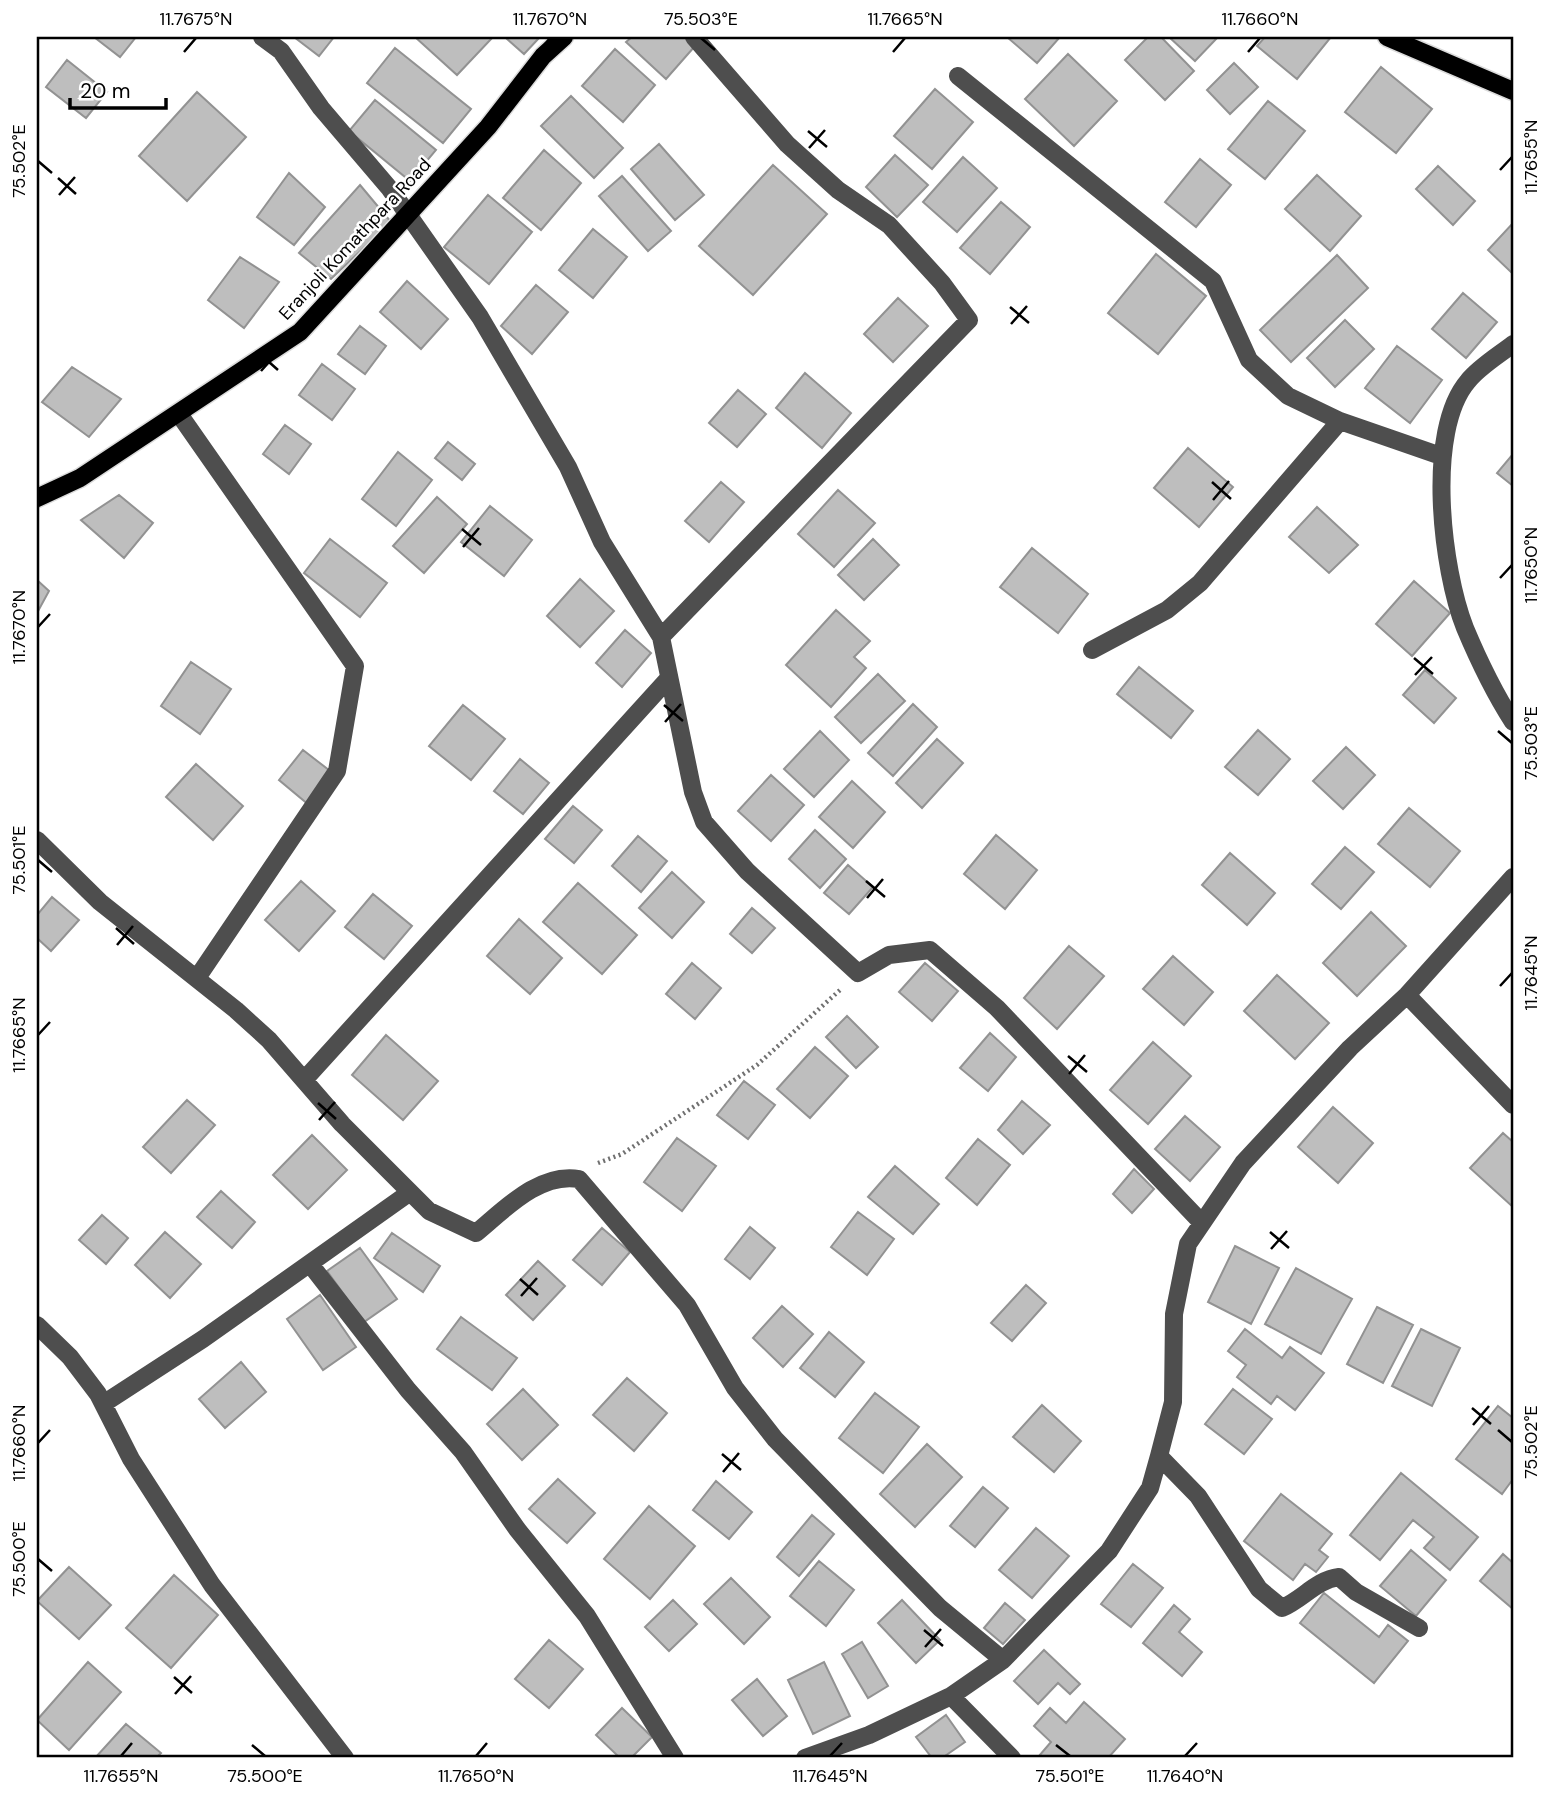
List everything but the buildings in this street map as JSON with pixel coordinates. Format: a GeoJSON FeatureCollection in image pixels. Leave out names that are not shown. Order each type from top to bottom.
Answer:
{"type":"FeatureCollection","features":[{"type":"Feature","properties":{"kind":"main road","name":"Eranjoli Komathpara Road"},"geometry":{"type":"LineString","coordinates":[[37,498],[80,478],[300,332],[488,127],[543,56],[564,37]]}},
{"type":"Feature","properties":{"kind":"main road"},"geometry":{"type":"LineString","coordinates":[[1387,37],[1513,91]]}},
{"type":"Feature","properties":{"kind":"street"},"geometry":{"type":"LineString","coordinates":[[261,37],[281,51],[321,108],[407,213],[480,317],[568,467],[602,542],[661,637],[693,792],[704,822],[747,871],[858,973],[889,955],[930,950],[997,1008],[1202,1223]]}},
{"type":"Feature","properties":{"kind":"street"},"geometry":{"type":"LineString","coordinates":[[661,637],[969,320],[942,283],[889,225],[838,190],[787,144],[694,37]]}},
{"type":"Feature","properties":{"kind":"street"},"geometry":{"type":"LineString","coordinates":[[958,75],[1213,281],[1249,360],[1288,396],[1340,421],[1441,456]]}},
{"type":"Feature","properties":{"kind":"street"},"geometry":{"type":"LineString","coordinates":[[1513,344],[1467,381],[1448,415],[1441,456],[1450,571],[1465,626],[1513,723]]}},
{"type":"Feature","properties":{"kind":"street"},"geometry":{"type":"LineString","coordinates":[[179,414],[355,666],[337,771],[197,978]]}},
{"type":"Feature","properties":{"kind":"street"},"geometry":{"type":"LineString","coordinates":[[1092,650],[1167,610],[1200,583],[1340,421]]}},
{"type":"Feature","properties":{"kind":"street"},"geometry":{"type":"LineString","coordinates":[[306,1079],[668,680]]}},
{"type":"Feature","properties":{"kind":"street"},"geometry":{"type":"LineString","coordinates":[[37,840],[100,902],[245,1017],[306,1079],[342,1124],[429,1211],[476,1233],[527,1191],[564,1176],[579,1179],[687,1305],[735,1388],[775,1439],[931,1600],[1003,1660]]}},
{"type":"Feature","properties":{"kind":"street"},"geometry":{"type":"LineString","coordinates":[[805,1758],[869,1735],[951,1696],[1003,1660],[1109,1551],[1150,1488],[1173,1402],[1174,1314],[1188,1244],[1242,1163],[1350,1048],[1408,995],[1513,877]]}},
{"type":"Feature","properties":{"kind":"street"},"geometry":{"type":"LineString","coordinates":[[1408,995],[1513,1105]]}},
{"type":"Feature","properties":{"kind":"street"},"geometry":{"type":"LineString","coordinates":[[103,1404],[310,1264],[409,1193]]}},
{"type":"Feature","properties":{"kind":"street"},"geometry":{"type":"LineString","coordinates":[[310,1264],[408,1390],[463,1452],[517,1529],[587,1616],[675,1758]]}},
{"type":"Feature","properties":{"kind":"street"},"geometry":{"type":"LineString","coordinates":[[37,1325],[70,1357],[103,1404],[131,1458],[212,1585],[345,1758]]}},
{"type":"Feature","properties":{"kind":"street"},"geometry":{"type":"LineString","coordinates":[[1159,1456],[1198,1496],[1259,1589],[1282,1608],[1298,1601],[1323,1579],[1339,1577],[1356,1592],[1419,1628]]}},
{"type":"Feature","properties":{"kind":"street"},"geometry":{"type":"LineString","coordinates":[[951,1696],[1012,1758]]}},
{"type":"Feature","properties":{"kind":"path"},"geometry":{"type":"LineString","coordinates":[[564,1176],[622,1154],[757,1065],[858,973]]}}]}
